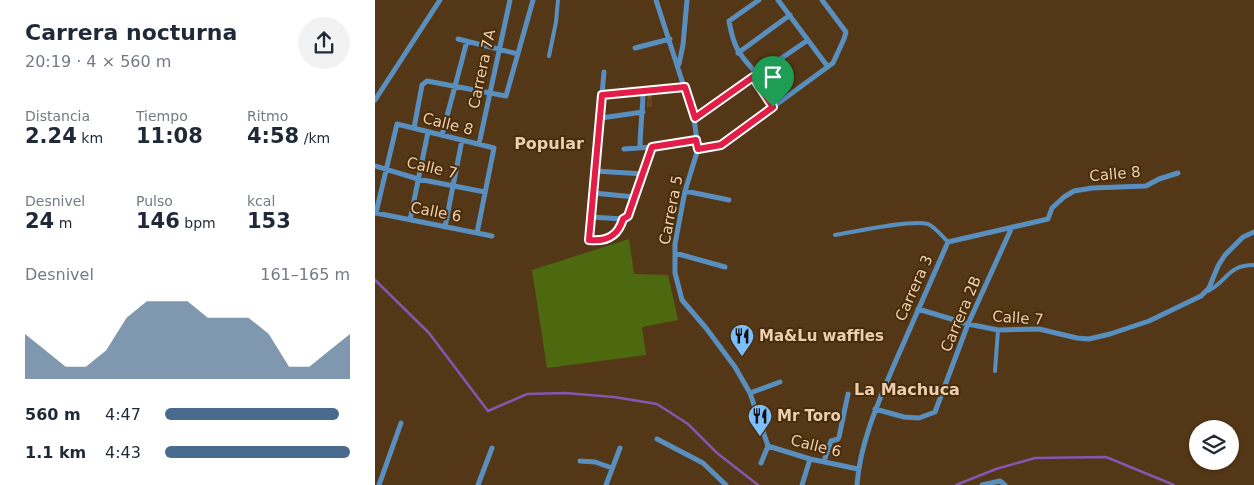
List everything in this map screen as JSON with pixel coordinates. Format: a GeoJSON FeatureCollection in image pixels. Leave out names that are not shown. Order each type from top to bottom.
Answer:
{"type":"FeatureCollection","features":[{"type":"Feature","properties":{"kind":"street"},"geometry":{"type":"LineString","coordinates":[[375,100],[440,0]]}},
{"type":"Feature","properties":{"kind":"street","name":"Carrera 7A"},"geometry":{"type":"LineString","coordinates":[[479,144],[510,0]]}},
{"type":"Feature","properties":{"kind":"street"},"geometry":{"type":"LineString","coordinates":[[414,128],[422,85],[429,81],[505,96],[533,0]]}},
{"type":"Feature","properties":{"kind":"street","name":"Carrera 5"},"geometry":{"type":"LineString","coordinates":[[656,0],[695,118],[698,149],[685,191],[675,244],[675,273],[682,300],[735,367],[750,393],[768,446]]}},
{"type":"Feature","properties":{"kind":"street"},"geometry":{"type":"LineString","coordinates":[[679,66],[687,0]]}},
{"type":"Feature","properties":{"kind":"street"},"geometry":{"type":"LineString","coordinates":[[759,0],[729,21],[738,53],[755,76],[773,107]]}},
{"type":"Feature","properties":{"kind":"street"},"geometry":{"type":"LineString","coordinates":[[778,0],[828,67]]}},
{"type":"Feature","properties":{"kind":"street"},"geometry":{"type":"LineString","coordinates":[[698,149],[721,145],[833,62],[846,32],[822,0]]}},
{"type":"Feature","properties":{"kind":"street"},"geometry":{"type":"LineString","coordinates":[[738,53],[790,14]]}},
{"type":"Feature","properties":{"kind":"street"},"geometry":{"type":"LineString","coordinates":[[458,39],[518,54]]}},
{"type":"Feature","properties":{"kind":"street"},"geometry":{"type":"LineString","coordinates":[[635,48],[670,39]]}},
{"type":"Feature","properties":{"kind":"street"},"geometry":{"type":"LineString","coordinates":[[695,118],[807,40]]}},
{"type":"Feature","properties":{"kind":"street"},"geometry":{"type":"LineString","coordinates":[[442,135],[467,41]]}},
{"type":"Feature","properties":{"kind":"street"},"geometry":{"type":"LineString","coordinates":[[604,72],[589,240],[598,241],[616,235],[635,197],[652,147]]}},
{"type":"Feature","properties":{"kind":"street"},"geometry":{"type":"LineString","coordinates":[[602,95],[685,87]]}},
{"type":"Feature","properties":{"kind":"street"},"geometry":{"type":"LineString","coordinates":[[640,148],[643,90]]}},
{"type":"Feature","properties":{"kind":"street"},"geometry":{"type":"LineString","coordinates":[[601,118],[643,112]]}},
{"type":"Feature","properties":{"kind":"street","name":"Calle 8"},"geometry":{"type":"LineString","coordinates":[[386,170],[397,124],[494,148],[485,192]]}},
{"type":"Feature","properties":{"kind":"street"},"geometry":{"type":"LineString","coordinates":[[410,220],[428,132]]}},
{"type":"Feature","properties":{"kind":"street"},"geometry":{"type":"LineString","coordinates":[[445,227],[462,140]]}},
{"type":"Feature","properties":{"kind":"street"},"geometry":{"type":"LineString","coordinates":[[624,148],[652,147],[696,140]]}},
{"type":"Feature","properties":{"kind":"street","name":"Calle 7"},"geometry":{"type":"LineString","coordinates":[[375,166],[419,179],[485,192]]}},
{"type":"Feature","properties":{"kind":"street","name":"Calle 6"},"geometry":{"type":"LineString","coordinates":[[386,170],[376,214],[492,236]]}},
{"type":"Feature","properties":{"kind":"street"},"geometry":{"type":"LineString","coordinates":[[595,171],[644,174]]}},
{"type":"Feature","properties":{"kind":"street","name":"Calle 8"},"geometry":{"type":"LineString","coordinates":[[949,242],[1048,219],[1052,208],[1074,191],[1092,188],[1146,186],[1159,179],[1178,173]]}},
{"type":"Feature","properties":{"kind":"street"},"geometry":{"type":"LineString","coordinates":[[685,191],[729,200]]}},
{"type":"Feature","properties":{"kind":"street"},"geometry":{"type":"LineString","coordinates":[[477,233],[485,192]]}},
{"type":"Feature","properties":{"kind":"street"},"geometry":{"type":"LineString","coordinates":[[593,193],[635,197]]}},
{"type":"Feature","properties":{"kind":"street"},"geometry":{"type":"LineString","coordinates":[[591,217],[625,218]]}},
{"type":"Feature","properties":{"kind":"street","name":"Carrera 2B"},"geometry":{"type":"LineString","coordinates":[[875,409],[904,417],[919,418],[935,412],[968,324],[1012,227]]}},
{"type":"Feature","properties":{"kind":"street"},"geometry":{"type":"LineString","coordinates":[[1205,292],[1209,288],[1225,255],[1243,237],[1254,232]]}},
{"type":"Feature","properties":{"kind":"street","name":"Carrera 3"},"geometry":{"type":"LineString","coordinates":[[857,485],[858,469],[875,409],[949,242]]}},
{"type":"Feature","properties":{"kind":"street"},"geometry":{"type":"LineString","coordinates":[[675,253],[725,267]]}},
{"type":"Feature","properties":{"kind":"street","name":"Calle 7"},"geometry":{"type":"LineString","coordinates":[[918,309],[968,324],[998,330],[1039,329],[1059,335],[1089,339],[1125,331],[1149,322],[1201,296],[1205,292]]}},
{"type":"Feature","properties":{"kind":"street"},"geometry":{"type":"LineString","coordinates":[[750,393],[780,382]]}},
{"type":"Feature","properties":{"kind":"street"},"geometry":{"type":"LineString","coordinates":[[824,461],[831,441],[838,439],[848,394]]}},
{"type":"Feature","properties":{"kind":"street"},"geometry":{"type":"LineString","coordinates":[[375,483],[379,485],[401,423]]}},
{"type":"Feature","properties":{"kind":"street"},"geometry":{"type":"LineString","coordinates":[[657,438],[703,463],[726,485]]}},
{"type":"Feature","properties":{"kind":"street"},"geometry":{"type":"LineString","coordinates":[[761,463],[768,446]]}},
{"type":"Feature","properties":{"kind":"street","name":"Calle 6"},"geometry":{"type":"LineString","coordinates":[[768,446],[810,459],[858,469]]}},
{"type":"Feature","properties":{"kind":"street"},"geometry":{"type":"LineString","coordinates":[[478,485],[492,448]]}},
{"type":"Feature","properties":{"kind":"street"},"geometry":{"type":"LineString","coordinates":[[606,485],[620,448]]}},
{"type":"Feature","properties":{"kind":"street"},"geometry":{"type":"LineString","coordinates":[[802,485],[810,459]]}},
{"type":"Feature","properties":{"kind":"street"},"geometry":{"type":"LineString","coordinates":[[580,461],[595,462],[613,468]]}},
{"type":"Feature","properties":{"kind":"street"},"geometry":{"type":"LineString","coordinates":[[982,485],[1000,481],[1005,485]]}},
{"type":"Feature","properties":{"kind":"lane"},"geometry":{"type":"LineString","coordinates":[[549,56],[558,0]]}},
{"type":"Feature","properties":{"kind":"lane"},"geometry":{"type":"LineString","coordinates":[[835,235],[898,224],[926,224],[932,226],[949,242]]}},
{"type":"Feature","properties":{"kind":"lane"},"geometry":{"type":"LineString","coordinates":[[1205,292],[1214,288],[1242,265],[1254,265]]}},
{"type":"Feature","properties":{"kind":"lane"},"geometry":{"type":"LineString","coordinates":[[995,371],[998,330]]}},
{"type":"Feature","properties":{"kind":"green space"},"geometry":{"type":"Polygon","coordinates":[[[629,239],[634,274],[668,275],[678,320],[642,327],[646,355],[547,368],[532,270],[629,239]]]}},
{"type":"Feature","properties":{"kind":"building"},"geometry":{"type":"Polygon","coordinates":[[[652,87],[652,100],[647,100],[647,88],[652,87]]]}},
{"type":"Feature","properties":{"kind":"waterway"},"geometry":{"type":"LineString","coordinates":[[375,280],[429,333],[488,411],[527,394],[565,393],[614,397],[657,404],[688,424],[717,453],[758,485]]}},
{"type":"Feature","properties":{"kind":"waterway"},"geometry":{"type":"LineString","coordinates":[[956,485],[996,469],[1035,458],[1106,457],[1174,485]]}},
{"type":"Feature","properties":{"kind":"place","name":"Ma&Lu waffles"},"geometry":{"type":"Point","coordinates":[742,357]}},
{"type":"Feature","properties":{"kind":"place","name":"Mr Toro"},"geometry":{"type":"Point","coordinates":[760,437]}},
{"type":"Feature","properties":{"kind":"district","name":"Popular"},"geometry":{"type":"Point","coordinates":[549,143]}},
{"type":"Feature","properties":{"kind":"district","name":"La Machuca"},"geometry":{"type":"Point","coordinates":[907,389]}},
{"type":"Feature","properties":{"kind":"route"},"geometry":{"type":"LineString","coordinates":[[753,77],[773,107],[721,145],[698,149],[696,140],[652,147],[628,216],[623,219],[616,235],[598,241],[589,240],[602,95],[685,87],[695,118],[753,77]]}}]}
